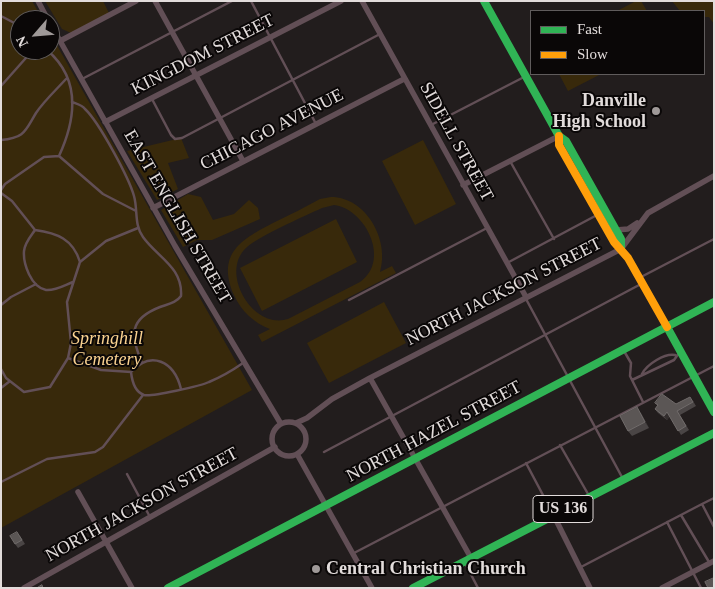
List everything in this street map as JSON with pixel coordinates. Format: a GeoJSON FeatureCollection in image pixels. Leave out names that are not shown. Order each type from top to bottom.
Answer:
{"type":"FeatureCollection","features":[{"type":"Feature","properties":{"kind":"street"},"geometry":{"type":"LineString","coordinates":[[60,41],[136,1]]}},
{"type":"Feature","properties":{"kind":"street"},"geometry":{"type":"LineString","coordinates":[[155,1],[243,161]]}},
{"type":"Feature","properties":{"kind":"street","name":"KINGDOM STREET"},"geometry":{"type":"LineString","coordinates":[[105,122],[341,1]]}},
{"type":"Feature","properties":{"kind":"street","name":"SIDELL STREET"},"geometry":{"type":"LineString","coordinates":[[362,1],[462,185],[526,297]]}},
{"type":"Feature","properties":{"kind":"street"},"geometry":{"type":"LineString","coordinates":[[484,1],[559,136],[559,144],[598,214],[614,242],[621,249],[641,281],[667,327],[678,354],[714,412]]}},
{"type":"Feature","properties":{"kind":"street","name":"EAST ENGLISH STREET"},"geometry":{"type":"LineString","coordinates":[[60,41],[153,208],[281,424]]}},
{"type":"Feature","properties":{"kind":"street","name":"CHICAGO AVENUE"},"geometry":{"type":"LineString","coordinates":[[153,208],[404,79]]}},
{"type":"Feature","properties":{"kind":"street"},"geometry":{"type":"LineString","coordinates":[[462,185],[559,136]]}},
{"type":"Feature","properties":{"kind":"street"},"geometry":{"type":"LineString","coordinates":[[559,136],[566,140],[621,239],[621,249]]}},
{"type":"Feature","properties":{"kind":"street","name":"NORTH JACKSON STREET"},"geometry":{"type":"LineString","coordinates":[[296,423],[307,418],[332,399],[370,378],[621,249],[630,239],[639,222],[656,206],[714,176]]}},
{"type":"Feature","properties":{"kind":"street"},"geometry":{"type":"LineString","coordinates":[[616,230],[628,229],[639,222]]}},
{"type":"Feature","properties":{"kind":"street","name":"NORTH HAZEL STREET"},"geometry":{"type":"LineString","coordinates":[[168,588],[714,302]]}},
{"type":"Feature","properties":{"kind":"street"},"geometry":{"type":"LineString","coordinates":[[370,378],[442,507],[468,560]]}},
{"type":"Feature","properties":{"kind":"street"},"geometry":{"type":"LineString","coordinates":[[296,423],[303,430],[305,441],[301,451],[297,454],[285,455],[274,447],[272,435],[281,424],[296,423]]}},
{"type":"Feature","properties":{"kind":"street","name":"US 136"},"geometry":{"type":"LineString","coordinates":[[413,588],[553,514],[714,433]]}},
{"type":"Feature","properties":{"kind":"street","name":"NORTH JACKSON STREET"},"geometry":{"type":"LineString","coordinates":[[24,588],[274,447]]}},
{"type":"Feature","properties":{"kind":"street"},"geometry":{"type":"LineString","coordinates":[[297,454],[372,588]]}},
{"type":"Feature","properties":{"kind":"street"},"geometry":{"type":"LineString","coordinates":[[78,492],[132,588]]}},
{"type":"Feature","properties":{"kind":"street"},"geometry":{"type":"LineString","coordinates":[[553,514],[590,588]]}},
{"type":"Feature","properties":{"kind":"street"},"geometry":{"type":"LineString","coordinates":[[662,588],[712,562]]}},
{"type":"Feature","properties":{"kind":"lane"},"geometry":{"type":"LineString","coordinates":[[81,79],[232,1]]}},
{"type":"Feature","properties":{"kind":"lane"},"geometry":{"type":"LineString","coordinates":[[251,1],[316,124]]}},
{"type":"Feature","properties":{"kind":"lane"},"geometry":{"type":"LineString","coordinates":[[151,98],[171,135],[176,139],[182,138],[380,34]]}},
{"type":"Feature","properties":{"kind":"lane"},"geometry":{"type":"LineString","coordinates":[[1,86],[24,60]]}},
{"type":"Feature","properties":{"kind":"lane"},"geometry":{"type":"LineString","coordinates":[[56,60],[70,86],[72,102],[72,125],[59,156]]}},
{"type":"Feature","properties":{"kind":"lane"},"geometry":{"type":"LineString","coordinates":[[430,126],[526,76]]}},
{"type":"Feature","properties":{"kind":"lane"},"geometry":{"type":"LineString","coordinates":[[1,140],[16,139],[29,129],[37,112],[66,78]]}},
{"type":"Feature","properties":{"kind":"lane"},"geometry":{"type":"LineString","coordinates":[[72,102],[82,106],[92,117],[129,184],[138,228],[142,236],[173,268],[182,289],[178,300],[146,312],[134,326],[133,342],[142,363]]}},
{"type":"Feature","properties":{"kind":"lane"},"geometry":{"type":"LineString","coordinates":[[80,262],[75,248],[63,237],[54,232],[35,230],[12,201],[1,192],[5,184],[44,157],[59,156],[103,194],[136,212]]}},
{"type":"Feature","properties":{"kind":"lane"},"geometry":{"type":"LineString","coordinates":[[510,161],[554,238]]}},
{"type":"Feature","properties":{"kind":"lane"},"geometry":{"type":"LineString","coordinates":[[506,263],[598,214]]}},
{"type":"Feature","properties":{"kind":"lane"},"geometry":{"type":"LineString","coordinates":[[1,368],[10,381],[24,392],[50,387],[68,358],[71,344],[67,302],[80,262],[106,240],[138,228]]}},
{"type":"Feature","properties":{"kind":"lane"},"geometry":{"type":"LineString","coordinates":[[349,300],[487,228]]}},
{"type":"Feature","properties":{"kind":"lane"},"geometry":{"type":"LineString","coordinates":[[35,230],[27,241],[24,250],[26,266],[36,284],[44,290],[51,290],[72,282]]}},
{"type":"Feature","properties":{"kind":"lane"},"geometry":{"type":"LineString","coordinates":[[324,452],[547,334],[714,238]]}},
{"type":"Feature","properties":{"kind":"lane"},"geometry":{"type":"LineString","coordinates":[[1,305],[11,296],[36,284]]}},
{"type":"Feature","properties":{"kind":"lane"},"geometry":{"type":"LineString","coordinates":[[526,297],[547,334],[568,379],[623,479]]}},
{"type":"Feature","properties":{"kind":"lane"},"geometry":{"type":"LineString","coordinates":[[623,350],[631,363],[632,380],[643,402]]}},
{"type":"Feature","properties":{"kind":"lane"},"geometry":{"type":"LineString","coordinates":[[632,380],[642,374],[646,367],[670,354],[678,354]]}},
{"type":"Feature","properties":{"kind":"lane"},"geometry":{"type":"LineString","coordinates":[[642,374],[648,374],[674,360],[678,354]]}},
{"type":"Feature","properties":{"kind":"lane"},"geometry":{"type":"LineString","coordinates":[[68,358],[100,370],[131,372],[142,363],[154,360],[166,364],[174,373],[180,388]]}},
{"type":"Feature","properties":{"kind":"lane"},"geometry":{"type":"LineString","coordinates":[[1,482],[47,459],[95,452],[103,447],[143,395],[168,393],[180,388],[208,383],[245,362]]}},
{"type":"Feature","properties":{"kind":"lane"},"geometry":{"type":"LineString","coordinates":[[353,554],[595,426],[714,366]]}},
{"type":"Feature","properties":{"kind":"lane"},"geometry":{"type":"LineString","coordinates":[[131,372],[132,382],[143,395]]}},
{"type":"Feature","properties":{"kind":"lane"},"geometry":{"type":"LineString","coordinates":[[1,388],[10,381]]}},
{"type":"Feature","properties":{"kind":"lane"},"geometry":{"type":"LineString","coordinates":[[560,445],[589,496]]}},
{"type":"Feature","properties":{"kind":"lane"},"geometry":{"type":"LineString","coordinates":[[526,463],[553,514]]}},
{"type":"Feature","properties":{"kind":"lane"},"geometry":{"type":"LineString","coordinates":[[127,474],[150,518]]}},
{"type":"Feature","properties":{"kind":"lane"},"geometry":{"type":"LineString","coordinates":[[580,568],[714,498]]}},
{"type":"Feature","properties":{"kind":"lane"},"geometry":{"type":"LineString","coordinates":[[702,504],[714,527]]}},
{"type":"Feature","properties":{"kind":"lane"},"geometry":{"type":"LineString","coordinates":[[681,514],[712,562]]}},
{"type":"Feature","properties":{"kind":"lane"},"geometry":{"type":"LineString","coordinates":[[667,522],[701,588]]}},
{"type":"Feature","properties":{"kind":"lane"},"geometry":{"type":"LineString","coordinates":[[468,560],[478,588]]}},
{"type":"Feature","properties":{"kind":"green space","name":"Springhill Cemetery"},"geometry":{"type":"Polygon","coordinates":[[[1,1],[32,1],[37,10],[10,10],[10,60],[60,60],[60,51],[252,390],[1,528],[1,1]]]}},
{"type":"Feature","properties":{"kind":"green space"},"geometry":{"type":"Polygon","coordinates":[[[45,1],[103,1],[109,13],[71,33],[62,29],[60,26],[60,10],[50,10],[45,1]]]}},
{"type":"Feature","properties":{"kind":"green space"},"geometry":{"type":"Polygon","coordinates":[[[636,1],[641,1],[646,10],[619,10],[636,1]]]}},
{"type":"Feature","properties":{"kind":"green space"},"geometry":{"type":"Polygon","coordinates":[[[672,1],[714,1],[714,24],[709,17],[705,17],[705,10],[679,10],[672,1]]]}},
{"type":"Feature","properties":{"kind":"green space"},"geometry":{"type":"Polygon","coordinates":[[[560,75],[599,75],[568,91],[560,75]]]}},
{"type":"Feature","properties":{"kind":"green space"},"geometry":{"type":"Polygon","coordinates":[[[181,138],[189,158],[168,163],[178,189],[157,200],[127,151],[181,138]]]}},
{"type":"Feature","properties":{"kind":"green space"},"geometry":{"type":"Polygon","coordinates":[[[423,140],[456,204],[415,225],[382,161],[423,140]]]}},
{"type":"Feature","properties":{"kind":"green space"},"geometry":{"type":"Polygon","coordinates":[[[188,194],[201,197],[213,220],[234,214],[249,200],[258,208],[260,219],[212,240],[197,240],[183,247],[161,210],[188,194]]]}},
{"type":"Feature","properties":{"kind":"green space"},"geometry":{"type":"Polygon","coordinates":[[[331,197],[344,199],[355,204],[365,212],[378,234],[382,260],[380,272],[392,266],[396,273],[262,342],[258,335],[270,329],[249,316],[237,301],[229,281],[228,268],[230,258],[235,249],[252,235],[320,199],[331,197]],[[334,205],[322,208],[269,234],[244,250],[238,261],[236,273],[239,286],[253,309],[264,317],[275,320],[288,319],[360,282],[369,273],[374,262],[374,249],[371,237],[356,216],[346,209],[334,205]]]}},
{"type":"Feature","properties":{"kind":"green space"},"geometry":{"type":"Polygon","coordinates":[[[336,219],[357,262],[262,311],[240,268],[336,219]]]}},
{"type":"Feature","properties":{"kind":"green space"},"geometry":{"type":"Polygon","coordinates":[[[384,302],[406,343],[329,383],[307,343],[384,302]]]}},
{"type":"Feature","properties":{"kind":"building"},"geometry":{"type":"Polygon","coordinates":[[[662,394],[676,404],[690,397],[693,402],[677,411],[686,426],[678,431],[667,412],[664,416],[655,409],[658,405],[655,403],[662,394]]]}},
{"type":"Feature","properties":{"kind":"building"},"geometry":{"type":"Polygon","coordinates":[[[637,407],[645,422],[628,431],[620,416],[637,407]]]}},
{"type":"Feature","properties":{"kind":"building"},"geometry":{"type":"Polygon","coordinates":[[[17,532],[22,540],[15,544],[10,536],[17,532]]]}},
{"type":"Feature","properties":{"kind":"building"},"geometry":{"type":"Polygon","coordinates":[[[714,578],[714,588],[708,588],[705,582],[714,578]]]}},
{"type":"Feature","properties":{"kind":"traffic: fast"},"geometry":{"type":"LineString","coordinates":[[484,1],[559,136],[566,141],[621,239],[621,249]]}},
{"type":"Feature","properties":{"kind":"traffic: fast"},"geometry":{"type":"LineString","coordinates":[[168,588],[714,302]]}},
{"type":"Feature","properties":{"kind":"traffic: fast"},"geometry":{"type":"LineString","coordinates":[[667,327],[714,412]]}},
{"type":"Feature","properties":{"kind":"traffic: fast"},"geometry":{"type":"LineString","coordinates":[[413,588],[714,433]]}},
{"type":"Feature","properties":{"kind":"traffic: slow"},"geometry":{"type":"LineString","coordinates":[[559,136],[559,145],[614,242],[628,258],[667,327]]}},
{"type":"Feature","properties":{"kind":"place","name":"Danville High School"},"geometry":{"type":"Point","coordinates":[656,111]}},
{"type":"Feature","properties":{"kind":"place","name":"Central Christian Church"},"geometry":{"type":"Point","coordinates":[316,569]}}]}
